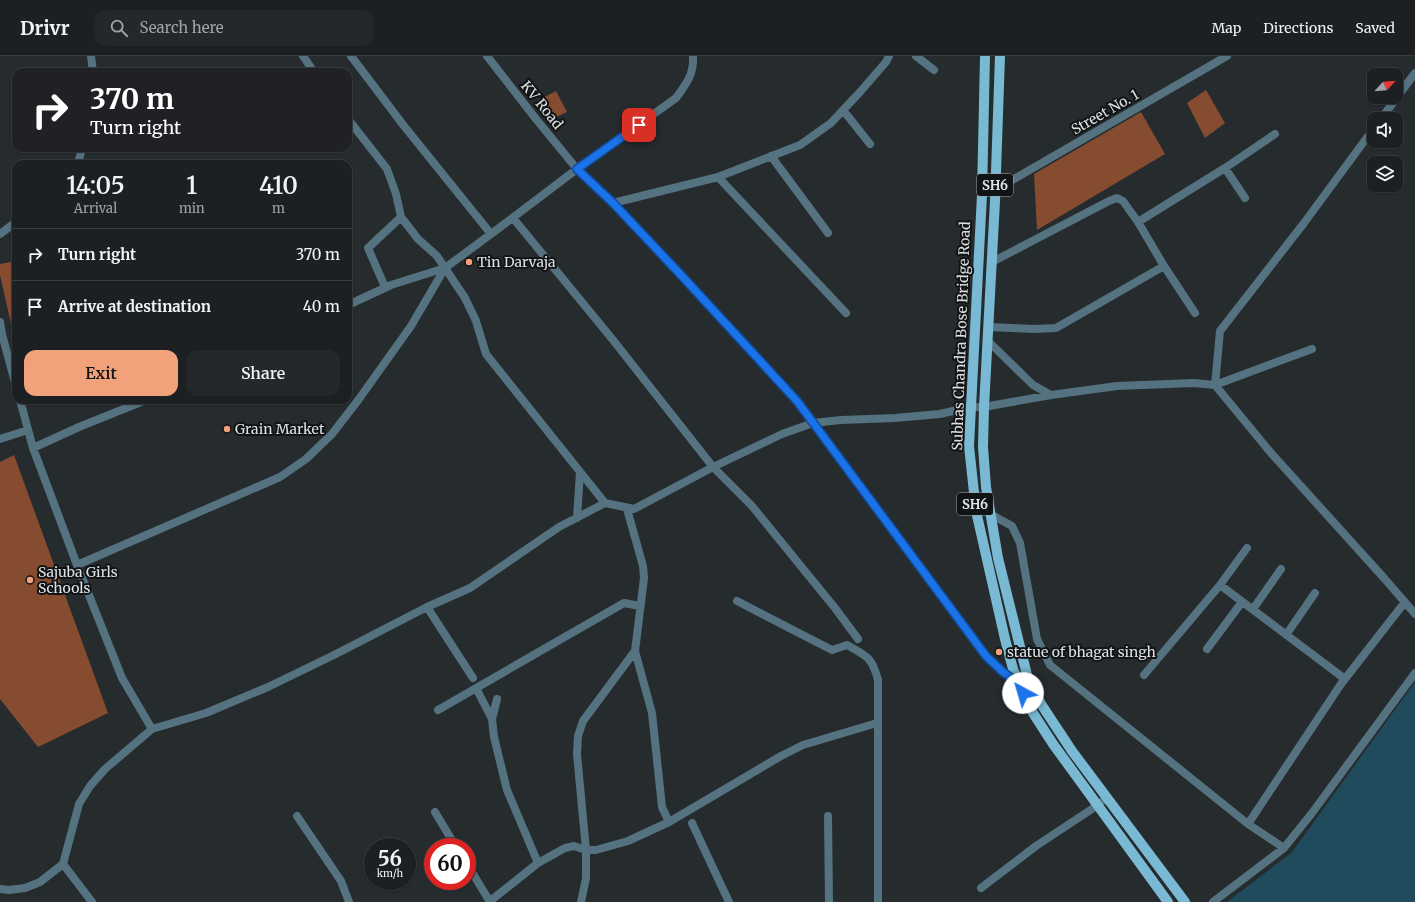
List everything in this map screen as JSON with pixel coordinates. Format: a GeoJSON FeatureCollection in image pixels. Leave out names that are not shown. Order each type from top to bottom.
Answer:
{"type":"FeatureCollection","features":[{"type":"Feature","properties":{"kind":"main road","name":"Subhas Chandra Bose Bridge Road"},"geometry":{"type":"LineString","coordinates":[[985,56],[982,195],[969,446],[976,511],[1005,639],[1018,683],[1033,713],[1041,725],[1168,902]]}},
{"type":"Feature","properties":{"kind":"main road","name":"Subhas Chandra Bose Bridge Road"},"geometry":{"type":"LineString","coordinates":[[1000,56],[983,447],[986,487],[1000,566],[1027,675],[1041,704],[1072,751],[1185,902]]}},
{"type":"Feature","properties":{"kind":"street"},"geometry":{"type":"LineString","coordinates":[[91,56],[93,68]]}},
{"type":"Feature","properties":{"kind":"street"},"geometry":{"type":"LineString","coordinates":[[303,56],[311,68]]}},
{"type":"Feature","properties":{"kind":"street"},"geometry":{"type":"LineString","coordinates":[[351,56],[414,139],[491,234]]}},
{"type":"Feature","properties":{"kind":"street","name":"KV Road"},"geometry":{"type":"LineString","coordinates":[[487,56],[577,169],[613,203],[792,395],[986,656],[1003,672],[1018,683],[1034,690]]}},
{"type":"Feature","properties":{"kind":"street"},"geometry":{"type":"LineString","coordinates":[[352,303],[385,288],[445,268],[577,169],[676,98],[688,82],[694,67],[693,56]]}},
{"type":"Feature","properties":{"kind":"street"},"geometry":{"type":"LineString","coordinates":[[613,203],[718,177],[800,145],[831,123],[886,62],[889,56]]}},
{"type":"Feature","properties":{"kind":"street"},"geometry":{"type":"LineString","coordinates":[[916,56],[934,70]]}},
{"type":"Feature","properties":{"kind":"street","name":"Street No. 1"},"geometry":{"type":"LineString","coordinates":[[995,190],[1227,56]]}},
{"type":"Feature","properties":{"kind":"street"},"geometry":{"type":"LineString","coordinates":[[1386,112],[1415,73]]}},
{"type":"Feature","properties":{"kind":"street"},"geometry":{"type":"LineString","coordinates":[[843,110],[870,144]]}},
{"type":"Feature","properties":{"kind":"street"},"geometry":{"type":"LineString","coordinates":[[352,124],[387,169],[396,194],[401,217],[418,239],[437,256],[465,298],[476,321],[486,354],[605,503],[627,509],[634,509],[713,466],[782,434],[813,423],[849,419],[895,418],[940,414],[970,407],[984,407],[1051,395],[1117,386],[1194,383],[1215,385],[1312,349]]}},
{"type":"Feature","properties":{"kind":"street"},"geometry":{"type":"LineString","coordinates":[[1138,222],[1225,168],[1275,134]]}},
{"type":"Feature","properties":{"kind":"street"},"geometry":{"type":"LineString","coordinates":[[1367,138],[1304,223],[1220,331],[1215,385],[1271,454],[1415,614]]}},
{"type":"Feature","properties":{"kind":"street"},"geometry":{"type":"LineString","coordinates":[[771,156],[828,233]]}},
{"type":"Feature","properties":{"kind":"street"},"geometry":{"type":"LineString","coordinates":[[1225,168],[1246,198]]}},
{"type":"Feature","properties":{"kind":"street"},"geometry":{"type":"LineString","coordinates":[[718,177],[846,313]]}},
{"type":"Feature","properties":{"kind":"street"},"geometry":{"type":"LineString","coordinates":[[992,262],[1117,198],[1123,202],[1138,222],[1164,266],[1195,313]]}},
{"type":"Feature","properties":{"kind":"street"},"geometry":{"type":"LineString","coordinates":[[385,288],[368,248],[401,217]]}},
{"type":"Feature","properties":{"kind":"street"},"geometry":{"type":"LineString","coordinates":[[513,218],[613,340],[713,466],[752,506],[835,608],[858,639]]}},
{"type":"Feature","properties":{"kind":"street"},"geometry":{"type":"LineString","coordinates":[[0,234],[12,225]]}},
{"type":"Feature","properties":{"kind":"street"},"geometry":{"type":"LineString","coordinates":[[988,327],[1035,329],[1056,328],[1164,266]]}},
{"type":"Feature","properties":{"kind":"street"},"geometry":{"type":"LineString","coordinates":[[77,565],[280,477],[306,459],[332,434],[359,399],[411,326],[445,268]]}},
{"type":"Feature","properties":{"kind":"street"},"geometry":{"type":"LineString","coordinates":[[0,325],[12,371]]}},
{"type":"Feature","properties":{"kind":"street"},"geometry":{"type":"LineString","coordinates":[[988,341],[1033,385],[1051,395]]}},
{"type":"Feature","properties":{"kind":"street"},"geometry":{"type":"LineString","coordinates":[[21,404],[34,448],[77,565],[122,678],[152,729]]}},
{"type":"Feature","properties":{"kind":"street"},"geometry":{"type":"LineString","coordinates":[[34,448],[78,427],[136,404]]}},
{"type":"Feature","properties":{"kind":"street"},"geometry":{"type":"LineString","coordinates":[[0,440],[28,430]]}},
{"type":"Feature","properties":{"kind":"street"},"geometry":{"type":"LineString","coordinates":[[577,518],[580,472]]}},
{"type":"Feature","properties":{"kind":"street"},"geometry":{"type":"LineString","coordinates":[[0,889],[9,890],[25,888],[40,882],[63,864],[79,804],[90,786],[105,769],[152,729],[206,713],[268,687],[427,607],[470,588],[559,527],[605,503]]}},
{"type":"Feature","properties":{"kind":"street"},"geometry":{"type":"LineString","coordinates":[[627,509],[644,572],[635,651],[652,713],[662,807],[669,822]]}},
{"type":"Feature","properties":{"kind":"street"},"geometry":{"type":"LineString","coordinates":[[990,514],[1012,526],[1020,543],[1037,639],[1050,664],[1248,824],[1284,848]]}},
{"type":"Feature","properties":{"kind":"street"},"geometry":{"type":"LineString","coordinates":[[1144,675],[1220,585],[1247,548]]}},
{"type":"Feature","properties":{"kind":"street"},"geometry":{"type":"LineString","coordinates":[[1253,609],[1281,569]]}},
{"type":"Feature","properties":{"kind":"street"},"geometry":{"type":"LineString","coordinates":[[1220,585],[1345,679]]}},
{"type":"Feature","properties":{"kind":"street"},"geometry":{"type":"LineString","coordinates":[[1286,635],[1315,593]]}},
{"type":"Feature","properties":{"kind":"street"},"geometry":{"type":"LineString","coordinates":[[736,601],[832,650],[847,645],[867,656],[874,667],[878,680],[878,902]]}},
{"type":"Feature","properties":{"kind":"street"},"geometry":{"type":"LineString","coordinates":[[1206,649],[1242,602]]}},
{"type":"Feature","properties":{"kind":"street"},"geometry":{"type":"LineString","coordinates":[[1248,824],[1345,679],[1405,602]]}},
{"type":"Feature","properties":{"kind":"street"},"geometry":{"type":"LineString","coordinates":[[438,710],[624,603],[640,606]]}},
{"type":"Feature","properties":{"kind":"street"},"geometry":{"type":"LineString","coordinates":[[427,607],[473,678]]}},
{"type":"Feature","properties":{"kind":"street"},"geometry":{"type":"LineString","coordinates":[[581,902],[586,878],[586,850],[577,754],[578,736],[583,721],[635,651]]}},
{"type":"Feature","properties":{"kind":"street"},"geometry":{"type":"LineString","coordinates":[[1213,902],[1284,848],[1312,813],[1415,673]]}},
{"type":"Feature","properties":{"kind":"street"},"geometry":{"type":"LineString","coordinates":[[476,688],[492,719]]}},
{"type":"Feature","properties":{"kind":"street"},"geometry":{"type":"LineString","coordinates":[[497,699],[492,719],[494,737],[507,790],[538,863]]}},
{"type":"Feature","properties":{"kind":"street"},"geometry":{"type":"LineString","coordinates":[[476,879],[490,902],[538,863],[570,846],[586,850],[596,850],[628,841],[669,822],[781,756],[803,746],[877,723]]}},
{"type":"Feature","properties":{"kind":"street"},"geometry":{"type":"LineString","coordinates":[[981,888],[1036,846],[1098,805],[1107,796]]}},
{"type":"Feature","properties":{"kind":"street"},"geometry":{"type":"LineString","coordinates":[[435,812],[451,838]]}},
{"type":"Feature","properties":{"kind":"street"},"geometry":{"type":"LineString","coordinates":[[297,816],[341,881],[349,902]]}},
{"type":"Feature","properties":{"kind":"street"},"geometry":{"type":"LineString","coordinates":[[828,816],[829,902]]}},
{"type":"Feature","properties":{"kind":"street"},"geometry":{"type":"LineString","coordinates":[[692,823],[729,902]]}},
{"type":"Feature","properties":{"kind":"street"},"geometry":{"type":"LineString","coordinates":[[63,864],[92,902]]}},
{"type":"Feature","properties":{"kind":"shaded area"},"geometry":{"type":"Polygon","coordinates":[[[1415,682],[1415,902],[1227,902],[1292,852],[1415,682]]]}},
{"type":"Feature","properties":{"kind":"building"},"geometry":{"type":"Polygon","coordinates":[[[1206,90],[1225,123],[1205,138],[1187,103],[1206,90]]]}},
{"type":"Feature","properties":{"kind":"building"},"geometry":{"type":"Polygon","coordinates":[[[556,91],[567,112],[548,121],[537,101],[556,91]]]}},
{"type":"Feature","properties":{"kind":"building"},"geometry":{"type":"Polygon","coordinates":[[[1141,112],[1165,154],[1037,230],[1034,174],[1141,112]]]}},
{"type":"Feature","properties":{"kind":"building"},"geometry":{"type":"Polygon","coordinates":[[[12,262],[12,328],[0,275],[0,264],[12,262]]]}},
{"type":"Feature","properties":{"kind":"building","name":"Sajuba Girls Schools"},"geometry":{"type":"Polygon","coordinates":[[[14,455],[108,713],[38,747],[0,699],[0,462],[14,455]]]}},
{"type":"Feature","properties":{"kind":"place","name":"Tin Darvaja"},"geometry":{"type":"Point","coordinates":[469,262]}},
{"type":"Feature","properties":{"kind":"place","name":"Grain Market"},"geometry":{"type":"Point","coordinates":[227,429]}},
{"type":"Feature","properties":{"kind":"place","name":"Sajuba Girls Schools"},"geometry":{"type":"Point","coordinates":[30,580]}},
{"type":"Feature","properties":{"kind":"place","name":"statue of bhagat singh"},"geometry":{"type":"Point","coordinates":[999,652]}},
{"type":"Feature","properties":{"kind":"route"},"geometry":{"type":"LineString","coordinates":[[639,125],[577,169],[613,203],[797,401],[986,656],[1003,672],[1018,683],[1023,693]]}}]}
